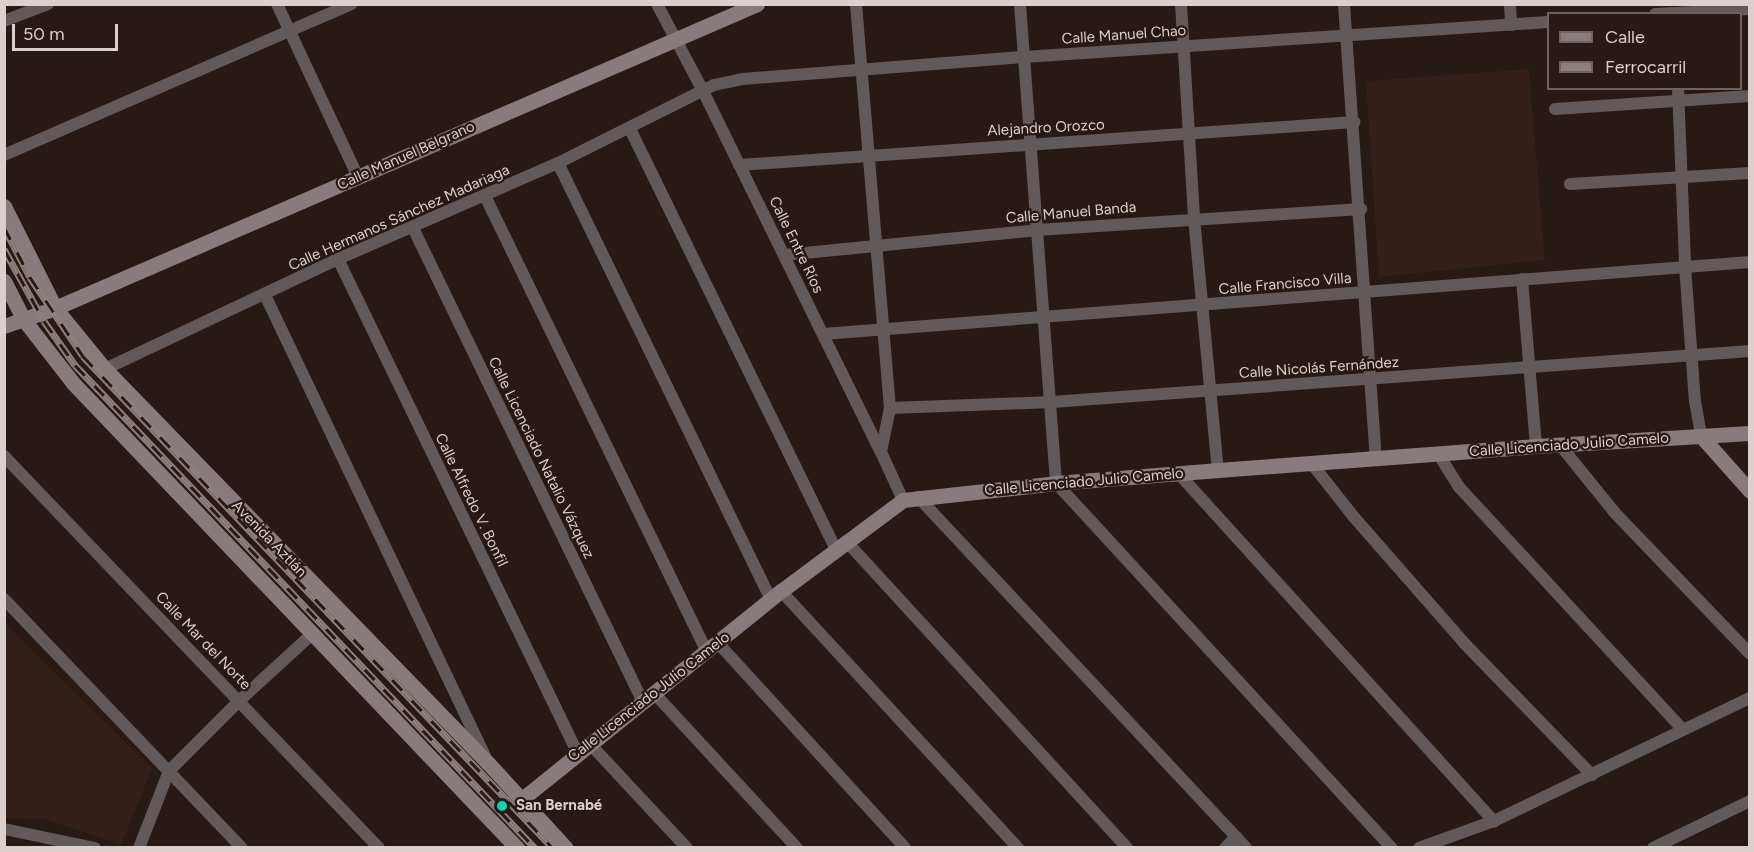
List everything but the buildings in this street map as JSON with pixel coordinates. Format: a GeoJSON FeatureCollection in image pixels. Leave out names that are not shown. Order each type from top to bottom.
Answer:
{"type":"FeatureCollection","features":[{"type":"Feature","properties":{"kind":"street"},"geometry":{"type":"LineString","coordinates":[[4,21],[48,4]]}},
{"type":"Feature","properties":{"kind":"street"},"geometry":{"type":"LineString","coordinates":[[277,4],[358,177]]}},
{"type":"Feature","properties":{"kind":"street"},"geometry":{"type":"LineString","coordinates":[[4,155],[352,4]]}},
{"type":"Feature","properties":{"kind":"street","name":"Calle Entre Ríos"},"geometry":{"type":"LineString","coordinates":[[657,4],[703,91],[882,452],[903,500]]}},
{"type":"Feature","properties":{"kind":"street","name":"Calle Manuel Belgrano"},"geometry":{"type":"LineString","coordinates":[[4,326],[56,308],[757,4]]}},
{"type":"Feature","properties":{"kind":"street"},"geometry":{"type":"LineString","coordinates":[[856,4],[890,408],[882,452]]}},
{"type":"Feature","properties":{"kind":"street"},"geometry":{"type":"LineString","coordinates":[[1020,4],[1029,143],[1052,402],[1056,483],[1392,848]]}},
{"type":"Feature","properties":{"kind":"street"},"geometry":{"type":"LineString","coordinates":[[1181,4],[1191,134],[1194,218],[1218,470]]}},
{"type":"Feature","properties":{"kind":"street"},"geometry":{"type":"LineString","coordinates":[[1344,4],[1355,122],[1376,459]]}},
{"type":"Feature","properties":{"kind":"street"},"geometry":{"type":"LineString","coordinates":[[1510,4],[1511,25]]}},
{"type":"Feature","properties":{"kind":"street"},"geometry":{"type":"LineString","coordinates":[[1671,10],[1749,9]]}},
{"type":"Feature","properties":{"kind":"street","name":"Calle Manuel Chao"},"geometry":{"type":"LineString","coordinates":[[703,91],[743,79],[1348,34],[1547,22]]}},
{"type":"Feature","properties":{"kind":"street"},"geometry":{"type":"LineString","coordinates":[[1678,90],[1685,266],[1695,401],[1701,436],[1749,491]]}},
{"type":"Feature","properties":{"kind":"street","name":"Calle Hermanos Sánchez Madariaga"},"geometry":{"type":"LineString","coordinates":[[105,369],[338,259],[558,163],[703,91]]}},
{"type":"Feature","properties":{"kind":"street"},"geometry":{"type":"LineString","coordinates":[[1555,109],[1749,96]]}},
{"type":"Feature","properties":{"kind":"street","name":"Alejandro Orozco"},"geometry":{"type":"LineString","coordinates":[[739,165],[868,154],[1355,122]]}},
{"type":"Feature","properties":{"kind":"street"},"geometry":{"type":"LineString","coordinates":[[630,129],[841,545],[1127,848]]}},
{"type":"Feature","properties":{"kind":"street"},"geometry":{"type":"LineString","coordinates":[[558,163],[776,595],[1018,848]]}},
{"type":"Feature","properties":{"kind":"street"},"geometry":{"type":"LineString","coordinates":[[1570,184],[1749,173]]}},
{"type":"Feature","properties":{"kind":"street"},"geometry":{"type":"LineString","coordinates":[[485,196],[712,647],[905,848]]}},
{"type":"Feature","properties":{"kind":"street","name":"Avenida Aztlán"},"geometry":{"type":"LineString","coordinates":[[4,206],[56,308],[105,369],[488,763],[566,848]]}},
{"type":"Feature","properties":{"kind":"street","name":"Calle Manuel Banda"},"geometry":{"type":"LineString","coordinates":[[784,255],[1037,230],[1194,218],[1361,209]]}},
{"type":"Feature","properties":{"kind":"street","name":"Calle Licenciado Natalio Vázquez"},"geometry":{"type":"LineString","coordinates":[[413,228],[649,697],[797,848]]}},
{"type":"Feature","properties":{"kind":"street","name":"Calle Alfredo V. Bonfil"},"geometry":{"type":"LineString","coordinates":[[338,259],[578,754]]}},
{"type":"Feature","properties":{"kind":"street","name":"Calle Francisco Villa"},"geometry":{"type":"LineString","coordinates":[[823,334],[1044,315],[1202,306],[1749,262]]}},
{"type":"Feature","properties":{"kind":"street"},"geometry":{"type":"LineString","coordinates":[[1522,279],[1536,446]]}},
{"type":"Feature","properties":{"kind":"street"},"geometry":{"type":"LineString","coordinates":[[4,280],[24,320],[73,383],[311,635],[517,848]]}},
{"type":"Feature","properties":{"kind":"street"},"geometry":{"type":"LineString","coordinates":[[264,295],[488,763]]}},
{"type":"Feature","properties":{"kind":"street","name":"Calle Nicolás Fernández"},"geometry":{"type":"LineString","coordinates":[[890,408],[1052,402],[1749,351]]}},
{"type":"Feature","properties":{"kind":"street","name":"Calle Licenciado Julio Camelo"},"geometry":{"type":"LineString","coordinates":[[522,799],[776,595],[903,500],[1056,483],[1218,470],[1536,446],[1749,433]]}},
{"type":"Feature","properties":{"kind":"street"},"geometry":{"type":"LineString","coordinates":[[1560,445],[1615,513],[1749,654]]}},
{"type":"Feature","properties":{"kind":"street"},"geometry":{"type":"LineString","coordinates":[[1439,455],[1459,487],[1683,730]]}},
{"type":"Feature","properties":{"kind":"street","name":"Calle Mar del Norte"},"geometry":{"type":"LineString","coordinates":[[4,456],[379,848]]}},
{"type":"Feature","properties":{"kind":"street"},"geometry":{"type":"LineString","coordinates":[[1312,464],[1367,533],[1464,643],[1592,775]]}},
{"type":"Feature","properties":{"kind":"street"},"geometry":{"type":"LineString","coordinates":[[1179,474],[1494,821]]}},
{"type":"Feature","properties":{"kind":"street"},"geometry":{"type":"LineString","coordinates":[[918,497],[1246,848]]}},
{"type":"Feature","properties":{"kind":"street"},"geometry":{"type":"LineString","coordinates":[[4,599],[242,848]]}},
{"type":"Feature","properties":{"kind":"street"},"geometry":{"type":"LineString","coordinates":[[140,848],[169,771],[239,701],[311,635]]}},
{"type":"Feature","properties":{"kind":"street"},"geometry":{"type":"LineString","coordinates":[[1419,848],[1494,821],[1749,698]]}},
{"type":"Feature","properties":{"kind":"street"},"geometry":{"type":"LineString","coordinates":[[591,744],[687,848]]}},
{"type":"Feature","properties":{"kind":"street"},"geometry":{"type":"LineString","coordinates":[[1653,848],[1749,801]]}},
{"type":"Feature","properties":{"kind":"street"},"geometry":{"type":"LineString","coordinates":[[4,829],[95,848]]}},
{"type":"Feature","properties":{"kind":"street"},"geometry":{"type":"LineString","coordinates":[[1225,848],[1236,837]]}},
{"type":"Feature","properties":{"kind":"shaded area"},"geometry":{"type":"Polygon","coordinates":[[[1529,69],[1545,260],[1379,277],[1366,81],[1529,69]]]}},
{"type":"Feature","properties":{"kind":"shaded area"},"geometry":{"type":"Polygon","coordinates":[[[5,623],[152,769],[121,845],[44,819],[5,818],[5,623]]]}},
{"type":"Feature","properties":{"kind":"railway"},"geometry":{"type":"LineString","coordinates":[[4,227],[30,277],[83,356],[553,848]]}},
{"type":"Feature","properties":{"kind":"railway"},"geometry":{"type":"LineString","coordinates":[[4,249],[44,321],[75,365],[535,848]]}},
{"type":"Feature","properties":{"kind":"place","name":"San Bernabé"},"geometry":{"type":"Point","coordinates":[502,806]}}]}
